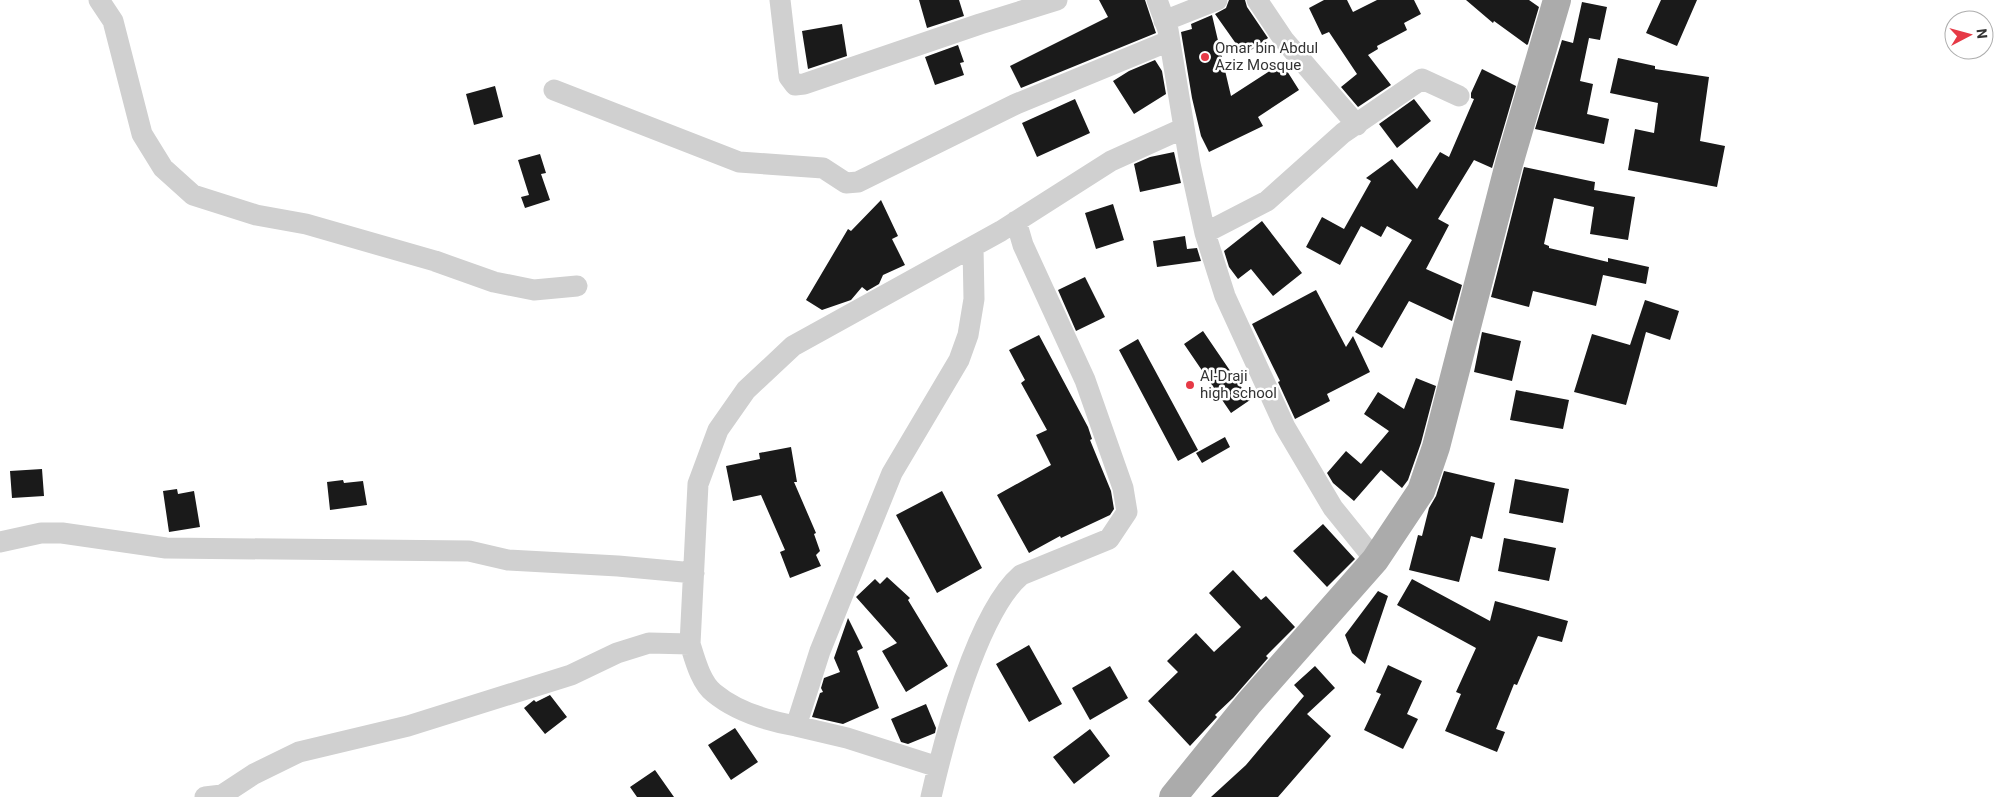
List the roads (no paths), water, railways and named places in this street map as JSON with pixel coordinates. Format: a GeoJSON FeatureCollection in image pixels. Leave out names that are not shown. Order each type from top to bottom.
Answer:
{"type":"FeatureCollection","features":[{"type":"Feature","properties":{"kind":"main road"},"geometry":{"type":"LineString","coordinates":[[1173,797],[1249,703],[1288,662],[1375,560],[1422,492],[1429,472],[1508,164],[1557,0]]}},
{"type":"Feature","properties":{"kind":"main road"},"geometry":{"type":"LineString","coordinates":[[1188,797],[1261,705],[1288,662]]}},
{"type":"Feature","properties":{"kind":"street"},"geometry":{"type":"LineString","coordinates":[[99,0],[113,20],[142,134],[163,168],[192,194],[256,215],[306,224],[435,261],[494,282],[534,290],[577,286]]}},
{"type":"Feature","properties":{"kind":"street"},"geometry":{"type":"LineString","coordinates":[[780,0],[789,77],[795,85],[804,84],[1057,0]]}},
{"type":"Feature","properties":{"kind":"street"},"geometry":{"type":"LineString","coordinates":[[1157,0],[1167,31],[1205,233],[1225,296],[1285,427],[1333,508],[1375,560]]}},
{"type":"Feature","properties":{"kind":"street"},"geometry":{"type":"LineString","coordinates":[[554,90],[739,162],[823,168],[846,183],[858,182],[1167,31],[1217,0]]}},
{"type":"Feature","properties":{"kind":"street"},"geometry":{"type":"LineString","coordinates":[[1257,0],[1284,40],[1357,125]]}},
{"type":"Feature","properties":{"kind":"street"},"geometry":{"type":"LineString","coordinates":[[1205,233],[1267,200],[1343,133],[1422,79],[1459,96]]}},
{"type":"Feature","properties":{"kind":"street"},"geometry":{"type":"LineString","coordinates":[[938,767],[846,738],[764,720],[713,692],[698,667],[690,644],[698,484],[718,430],[746,390],[793,346],[1016,221],[1111,161],[1184,128]]}},
{"type":"Feature","properties":{"kind":"street"},"geometry":{"type":"LineString","coordinates":[[931,797],[938,767],[967,674],[994,614],[1012,583],[1021,575],[1109,539],[1127,512],[1123,488],[1085,380],[1023,245],[1016,221]]}},
{"type":"Feature","properties":{"kind":"street"},"geometry":{"type":"LineString","coordinates":[[796,726],[820,651],[892,472],[959,360],[968,335],[974,299],[973,246]]}},
{"type":"Feature","properties":{"kind":"street"},"geometry":{"type":"LineString","coordinates":[[0,542],[41,533],[62,533],[148,547],[469,551],[508,560],[618,566],[694,574]]}},
{"type":"Feature","properties":{"kind":"street"},"geometry":{"type":"LineString","coordinates":[[205,797],[222,795],[254,774],[299,752],[417,723],[571,675],[617,653],[649,643],[690,644]]}},
{"type":"Feature","properties":{"kind":"place","name":"Omar bin Abdul Aziz Mosque"},"geometry":{"type":"Point","coordinates":[1205,57]}},
{"type":"Feature","properties":{"kind":"place","name":"Al-Draji high school"},"geometry":{"type":"Point","coordinates":[1190,385]}}]}
